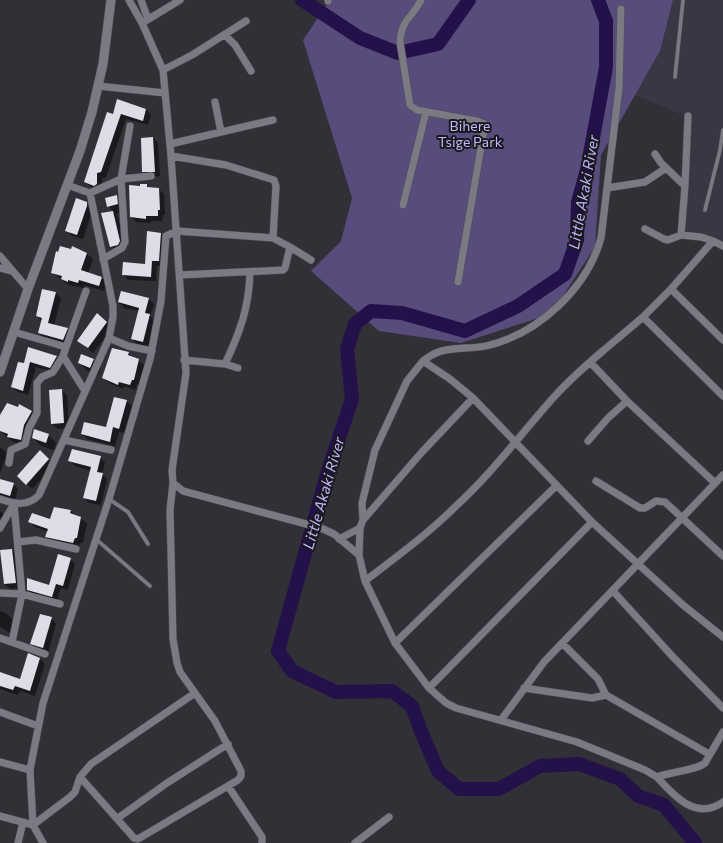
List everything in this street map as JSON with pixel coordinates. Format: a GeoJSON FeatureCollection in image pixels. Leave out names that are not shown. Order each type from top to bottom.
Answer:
{"type":"FeatureCollection","features":[{"type":"Feature","properties":{"kind":"street"},"geometry":{"type":"LineString","coordinates":[[0,372],[28,289],[80,151],[98,86],[105,51],[111,0]]}},
{"type":"Feature","properties":{"kind":"street"},"geometry":{"type":"LineString","coordinates":[[129,0],[145,21]]}},
{"type":"Feature","properties":{"kind":"street"},"geometry":{"type":"LineString","coordinates":[[80,776],[134,838],[138,839],[238,780],[241,776],[241,771],[215,721],[180,672],[172,639],[170,510],[173,483],[172,470],[186,377],[180,275],[164,70],[145,21],[141,0]]}},
{"type":"Feature","properties":{"kind":"street"},"geometry":{"type":"LineString","coordinates":[[145,21],[180,0]]}},
{"type":"Feature","properties":{"kind":"street"},"geometry":{"type":"LineString","coordinates":[[421,0],[406,19],[401,32],[400,42],[410,105],[417,110],[477,121],[485,124],[458,282]]}},
{"type":"Feature","properties":{"kind":"street"},"geometry":{"type":"LineString","coordinates":[[363,520],[362,503],[375,450],[407,381],[423,361],[441,351],[475,348],[505,340],[534,326],[557,307],[584,274],[598,246],[607,188],[618,88],[621,10]]}},
{"type":"Feature","properties":{"kind":"street"},"geometry":{"type":"LineString","coordinates":[[164,70],[192,55],[246,21]]}},
{"type":"Feature","properties":{"kind":"street"},"geometry":{"type":"LineString","coordinates":[[225,35],[235,45],[251,71]]}},
{"type":"Feature","properties":{"kind":"street"},"geometry":{"type":"LineString","coordinates":[[98,86],[165,93]]}},
{"type":"Feature","properties":{"kind":"street"},"geometry":{"type":"LineString","coordinates":[[215,102],[221,132]]}},
{"type":"Feature","properties":{"kind":"street"},"geometry":{"type":"LineString","coordinates":[[403,205],[426,112]]}},
{"type":"Feature","properties":{"kind":"street"},"geometry":{"type":"LineString","coordinates":[[681,235],[688,116]]}},
{"type":"Feature","properties":{"kind":"street"},"geometry":{"type":"LineString","coordinates":[[170,144],[273,120]]}},
{"type":"Feature","properties":{"kind":"street"},"geometry":{"type":"LineString","coordinates":[[104,258],[122,248],[125,242],[121,179],[130,126]]}},
{"type":"Feature","properties":{"kind":"street"},"geometry":{"type":"LineString","coordinates":[[655,154],[666,168],[685,186]]}},
{"type":"Feature","properties":{"kind":"street"},"geometry":{"type":"LineString","coordinates":[[171,156],[226,165],[274,180],[276,186],[273,238]]}},
{"type":"Feature","properties":{"kind":"street"},"geometry":{"type":"LineString","coordinates":[[607,188],[645,182],[666,168]]}},
{"type":"Feature","properties":{"kind":"street"},"geometry":{"type":"LineString","coordinates":[[67,185],[90,192],[121,179],[151,176]]}},
{"type":"Feature","properties":{"kind":"street"},"geometry":{"type":"LineString","coordinates":[[0,499],[14,504],[30,502],[39,495],[109,338],[113,317],[113,306],[90,192]]}},
{"type":"Feature","properties":{"kind":"street"},"geometry":{"type":"LineString","coordinates":[[645,229],[668,240],[681,235],[701,237],[723,246]]}},
{"type":"Feature","properties":{"kind":"street"},"geometry":{"type":"LineString","coordinates":[[43,843],[33,826],[30,770],[38,726],[43,703],[109,498],[152,351],[161,301],[164,241],[168,234],[176,231],[273,238],[312,260]]}},
{"type":"Feature","properties":{"kind":"street"},"geometry":{"type":"LineString","coordinates":[[365,581],[423,537],[440,522],[489,473],[554,397],[590,362],[671,290],[713,241]]}},
{"type":"Feature","properties":{"kind":"street"},"geometry":{"type":"LineString","coordinates":[[180,275],[284,270],[290,247]]}},
{"type":"Feature","properties":{"kind":"street"},"geometry":{"type":"LineString","coordinates":[[0,256],[28,289]]}},
{"type":"Feature","properties":{"kind":"street"},"geometry":{"type":"LineString","coordinates":[[0,268],[12,271]]}},
{"type":"Feature","properties":{"kind":"street"},"geometry":{"type":"LineString","coordinates":[[225,364],[243,324],[249,297],[250,272]]}},
{"type":"Feature","properties":{"kind":"street"},"geometry":{"type":"LineString","coordinates":[[671,290],[723,340]]}},
{"type":"Feature","properties":{"kind":"street"},"geometry":{"type":"LineString","coordinates":[[9,462],[11,450],[25,444],[30,425],[36,417],[37,383],[42,377],[54,372],[63,356],[86,291]]}},
{"type":"Feature","properties":{"kind":"street"},"geometry":{"type":"LineString","coordinates":[[643,316],[723,396]]}},
{"type":"Feature","properties":{"kind":"street"},"geometry":{"type":"LineString","coordinates":[[14,332],[66,347]]}},
{"type":"Feature","properties":{"kind":"street"},"geometry":{"type":"LineString","coordinates":[[109,338],[133,347],[152,351]]}},
{"type":"Feature","properties":{"kind":"street"},"geometry":{"type":"LineString","coordinates":[[63,356],[85,391]]}},
{"type":"Feature","properties":{"kind":"street"},"geometry":{"type":"LineString","coordinates":[[184,360],[225,364],[238,368]]}},
{"type":"Feature","properties":{"kind":"street"},"geometry":{"type":"LineString","coordinates":[[423,361],[450,379],[473,398],[592,522],[638,564],[723,637]]}},
{"type":"Feature","properties":{"kind":"street"},"geometry":{"type":"LineString","coordinates":[[590,362],[627,401],[715,483]]}},
{"type":"Feature","properties":{"kind":"street"},"geometry":{"type":"LineString","coordinates":[[473,398],[422,452],[363,520],[360,528],[359,555],[365,581],[395,643],[429,688],[446,703],[456,708],[577,742],[645,770],[657,777],[672,794],[697,809],[708,810],[723,802]]}},
{"type":"Feature","properties":{"kind":"street"},"geometry":{"type":"LineString","coordinates":[[588,441],[608,418],[627,401]]}},
{"type":"Feature","properties":{"kind":"street"},"geometry":{"type":"LineString","coordinates":[[64,440],[111,450]]}},
{"type":"Feature","properties":{"kind":"street"},"geometry":{"type":"LineString","coordinates":[[501,720],[544,662],[563,644],[723,475]]}},
{"type":"Feature","properties":{"kind":"street"},"geometry":{"type":"LineString","coordinates":[[596,482],[640,508],[645,508],[660,500],[723,556]]}},
{"type":"Feature","properties":{"kind":"street"},"geometry":{"type":"LineString","coordinates":[[173,483],[183,491],[321,528],[339,539],[359,555]]}},
{"type":"Feature","properties":{"kind":"street"},"geometry":{"type":"LineString","coordinates":[[395,643],[556,486]]}},
{"type":"Feature","properties":{"kind":"street"},"geometry":{"type":"LineString","coordinates":[[0,528],[14,504]]}},
{"type":"Feature","properties":{"kind":"street"},"geometry":{"type":"LineString","coordinates":[[12,642],[22,594],[14,504]]}},
{"type":"Feature","properties":{"kind":"street"},"geometry":{"type":"LineString","coordinates":[[429,688],[592,522]]}},
{"type":"Feature","properties":{"kind":"street"},"geometry":{"type":"LineString","coordinates":[[339,539],[360,528]]}},
{"type":"Feature","properties":{"kind":"street"},"geometry":{"type":"LineString","coordinates":[[18,542],[36,540],[76,549]]}},
{"type":"Feature","properties":{"kind":"street"},"geometry":{"type":"LineString","coordinates":[[613,591],[673,657],[723,708]]}},
{"type":"Feature","properties":{"kind":"street"},"geometry":{"type":"LineString","coordinates":[[0,593],[22,594],[60,604]]}},
{"type":"Feature","properties":{"kind":"street"},"geometry":{"type":"LineString","coordinates":[[0,638],[45,654]]}},
{"type":"Feature","properties":{"kind":"street"},"geometry":{"type":"LineString","coordinates":[[563,644],[598,679],[606,695],[709,754]]}},
{"type":"Feature","properties":{"kind":"street"},"geometry":{"type":"LineString","coordinates":[[524,688],[592,698],[606,695]]}},
{"type":"Feature","properties":{"kind":"street"},"geometry":{"type":"LineString","coordinates":[[33,826],[75,792],[80,776],[92,764],[195,693]]}},
{"type":"Feature","properties":{"kind":"street"},"geometry":{"type":"LineString","coordinates":[[0,712],[38,726]]}},
{"type":"Feature","properties":{"kind":"street"},"geometry":{"type":"LineString","coordinates":[[657,777],[670,772],[701,767],[723,732]]}},
{"type":"Feature","properties":{"kind":"street"},"geometry":{"type":"LineString","coordinates":[[118,818],[167,783],[228,744]]}},
{"type":"Feature","properties":{"kind":"street"},"geometry":{"type":"LineString","coordinates":[[0,762],[30,770]]}},
{"type":"Feature","properties":{"kind":"street"},"geometry":{"type":"LineString","coordinates":[[228,786],[262,837],[262,843]]}},
{"type":"Feature","properties":{"kind":"street"},"geometry":{"type":"LineString","coordinates":[[0,816],[33,826]]}},
{"type":"Feature","properties":{"kind":"street"},"geometry":{"type":"LineString","coordinates":[[355,843],[389,817]]}},
{"type":"Feature","properties":{"kind":"street"},"geometry":{"type":"LineString","coordinates":[[18,843],[23,822]]}},
{"type":"Feature","properties":{"kind":"street"},"geometry":{"type":"LineString","coordinates":[[36,843],[38,834]]}},
{"type":"Feature","properties":{"kind":"lane"},"geometry":{"type":"LineString","coordinates":[[675,77],[684,0]]}},
{"type":"Feature","properties":{"kind":"lane"},"geometry":{"type":"LineString","coordinates":[[705,210],[720,150],[723,130]]}},
{"type":"Feature","properties":{"kind":"lane"},"geometry":{"type":"LineString","coordinates":[[109,498],[128,512],[148,544]]}},
{"type":"Feature","properties":{"kind":"lane"},"geometry":{"type":"LineString","coordinates":[[95,538],[150,586]]}},
{"type":"Feature","properties":{"kind":"shaded area"},"geometry":{"type":"Polygon","coordinates":[[[673,0],[723,0],[723,243],[718,239],[684,230],[685,116],[635,95],[660,51],[673,0]]]}},
{"type":"Feature","properties":{"kind":"green space","name":"Bihere Tsige Park"},"geometry":{"type":"Polygon","coordinates":[[[330,0],[673,0],[660,51],[601,155],[595,247],[551,314],[461,343],[379,331],[311,271],[341,241],[352,198],[303,40],[330,0]]]}},
{"type":"Feature","properties":{"kind":"building"},"geometry":{"type":"Polygon","coordinates":[[[117,99],[146,109],[143,121],[121,114],[101,172],[97,173],[97,184],[94,186],[84,182],[107,112],[113,114],[117,99]]]}},
{"type":"Feature","properties":{"kind":"building"},"geometry":{"type":"Polygon","coordinates":[[[153,137],[155,172],[142,172],[141,138],[153,137]]]}},
{"type":"Feature","properties":{"kind":"building"},"geometry":{"type":"Polygon","coordinates":[[[140,184],[147,184],[147,187],[159,188],[160,210],[158,210],[158,216],[146,216],[146,219],[130,217],[129,185],[140,186],[140,184]]]}},
{"type":"Feature","properties":{"kind":"building"},"geometry":{"type":"Polygon","coordinates":[[[117,195],[118,204],[107,207],[105,198],[117,195]]]}},
{"type":"Feature","properties":{"kind":"building"},"geometry":{"type":"Polygon","coordinates":[[[76,198],[87,202],[77,235],[65,231],[76,198]]]}},
{"type":"Feature","properties":{"kind":"building"},"geometry":{"type":"Polygon","coordinates":[[[113,211],[120,241],[118,245],[110,247],[101,213],[113,211]]]}},
{"type":"Feature","properties":{"kind":"building"},"geometry":{"type":"Polygon","coordinates":[[[147,231],[161,233],[159,261],[152,261],[151,277],[122,275],[123,262],[145,264],[147,231]]]}},
{"type":"Feature","properties":{"kind":"building"},"geometry":{"type":"Polygon","coordinates":[[[60,246],[71,249],[72,246],[87,253],[81,270],[102,277],[99,286],[79,280],[78,283],[68,280],[68,282],[61,279],[62,276],[51,273],[56,251],[58,252],[60,246]]]}},
{"type":"Feature","properties":{"kind":"building"},"geometry":{"type":"Polygon","coordinates":[[[42,289],[56,292],[48,323],[68,328],[63,340],[38,333],[42,318],[36,316],[42,289]]]}},
{"type":"Feature","properties":{"kind":"building"},"geometry":{"type":"Polygon","coordinates":[[[121,291],[149,298],[145,313],[150,314],[143,342],[131,339],[139,308],[118,302],[121,291]]]}},
{"type":"Feature","properties":{"kind":"building"},"geometry":{"type":"Polygon","coordinates":[[[97,313],[107,322],[88,348],[77,341],[97,313]]]}},
{"type":"Feature","properties":{"kind":"building"},"geometry":{"type":"Polygon","coordinates":[[[28,347],[57,356],[50,368],[30,362],[23,391],[11,387],[18,362],[24,363],[28,347]]]}},
{"type":"Feature","properties":{"kind":"building"},"geometry":{"type":"Polygon","coordinates":[[[112,348],[129,352],[128,355],[139,359],[134,380],[132,380],[130,385],[119,382],[118,385],[102,378],[112,348]]]}},
{"type":"Feature","properties":{"kind":"building"},"geometry":{"type":"Polygon","coordinates":[[[81,354],[94,359],[90,368],[78,363],[81,354]]]}},
{"type":"Feature","properties":{"kind":"building"},"geometry":{"type":"Polygon","coordinates":[[[62,389],[64,423],[51,424],[49,390],[62,389]]]}},
{"type":"Feature","properties":{"kind":"building"},"geometry":{"type":"Polygon","coordinates":[[[114,397],[127,400],[119,429],[113,427],[110,442],[81,434],[84,422],[106,427],[114,397]]]}},
{"type":"Feature","properties":{"kind":"building"},"geometry":{"type":"Polygon","coordinates":[[[7,403],[18,407],[19,404],[32,411],[24,425],[21,440],[7,437],[8,434],[0,431],[0,415],[7,403]]]}},
{"type":"Feature","properties":{"kind":"building"},"geometry":{"type":"Polygon","coordinates":[[[34,429],[49,434],[46,443],[32,438],[34,429]]]}},
{"type":"Feature","properties":{"kind":"building"},"geometry":{"type":"Polygon","coordinates":[[[72,449],[101,456],[97,472],[103,473],[96,501],[83,498],[91,467],[68,461],[72,449]]]}},
{"type":"Feature","properties":{"kind":"building"},"geometry":{"type":"Polygon","coordinates":[[[40,450],[49,459],[26,485],[17,476],[40,450]]]}},
{"type":"Feature","properties":{"kind":"building"},"geometry":{"type":"Polygon","coordinates":[[[0,479],[14,483],[10,496],[0,493],[0,479]]]}},
{"type":"Feature","properties":{"kind":"building"},"geometry":{"type":"Polygon","coordinates":[[[54,507],[71,510],[70,513],[81,517],[77,538],[75,538],[73,543],[45,537],[48,529],[28,522],[32,513],[50,519],[54,507]]]}},
{"type":"Feature","properties":{"kind":"building"},"geometry":{"type":"Polygon","coordinates":[[[12,549],[16,583],[4,584],[0,550],[12,549]]]}},
{"type":"Feature","properties":{"kind":"building"},"geometry":{"type":"Polygon","coordinates":[[[58,554],[71,558],[63,586],[56,584],[52,597],[27,590],[27,578],[49,585],[58,554]]]}},
{"type":"Feature","properties":{"kind":"building"},"geometry":{"type":"Polygon","coordinates":[[[40,614],[52,617],[43,648],[30,644],[40,614]]]}},
{"type":"Feature","properties":{"kind":"building"},"geometry":{"type":"Polygon","coordinates":[[[28,653],[40,658],[30,691],[15,686],[13,690],[0,686],[0,672],[20,679],[28,653]]]}},
{"type":"Feature","properties":{"kind":"waterway","name":"Little Akaki River"},"geometry":{"type":"LineString","coordinates":[[302,0],[360,38],[398,53],[438,44],[469,0]]}},
{"type":"Feature","properties":{"kind":"waterway","name":"Little Akaki River"},"geometry":{"type":"LineString","coordinates":[[598,0],[606,21],[606,67],[587,170],[578,202],[577,240],[565,274],[518,306],[465,331],[402,313],[371,311],[355,324],[347,349],[352,399],[327,474],[278,651],[292,671],[336,692],[392,691],[412,706],[438,771],[459,789],[499,789],[540,766],[579,764],[620,779],[638,796],[664,805],[695,843]]}}]}
